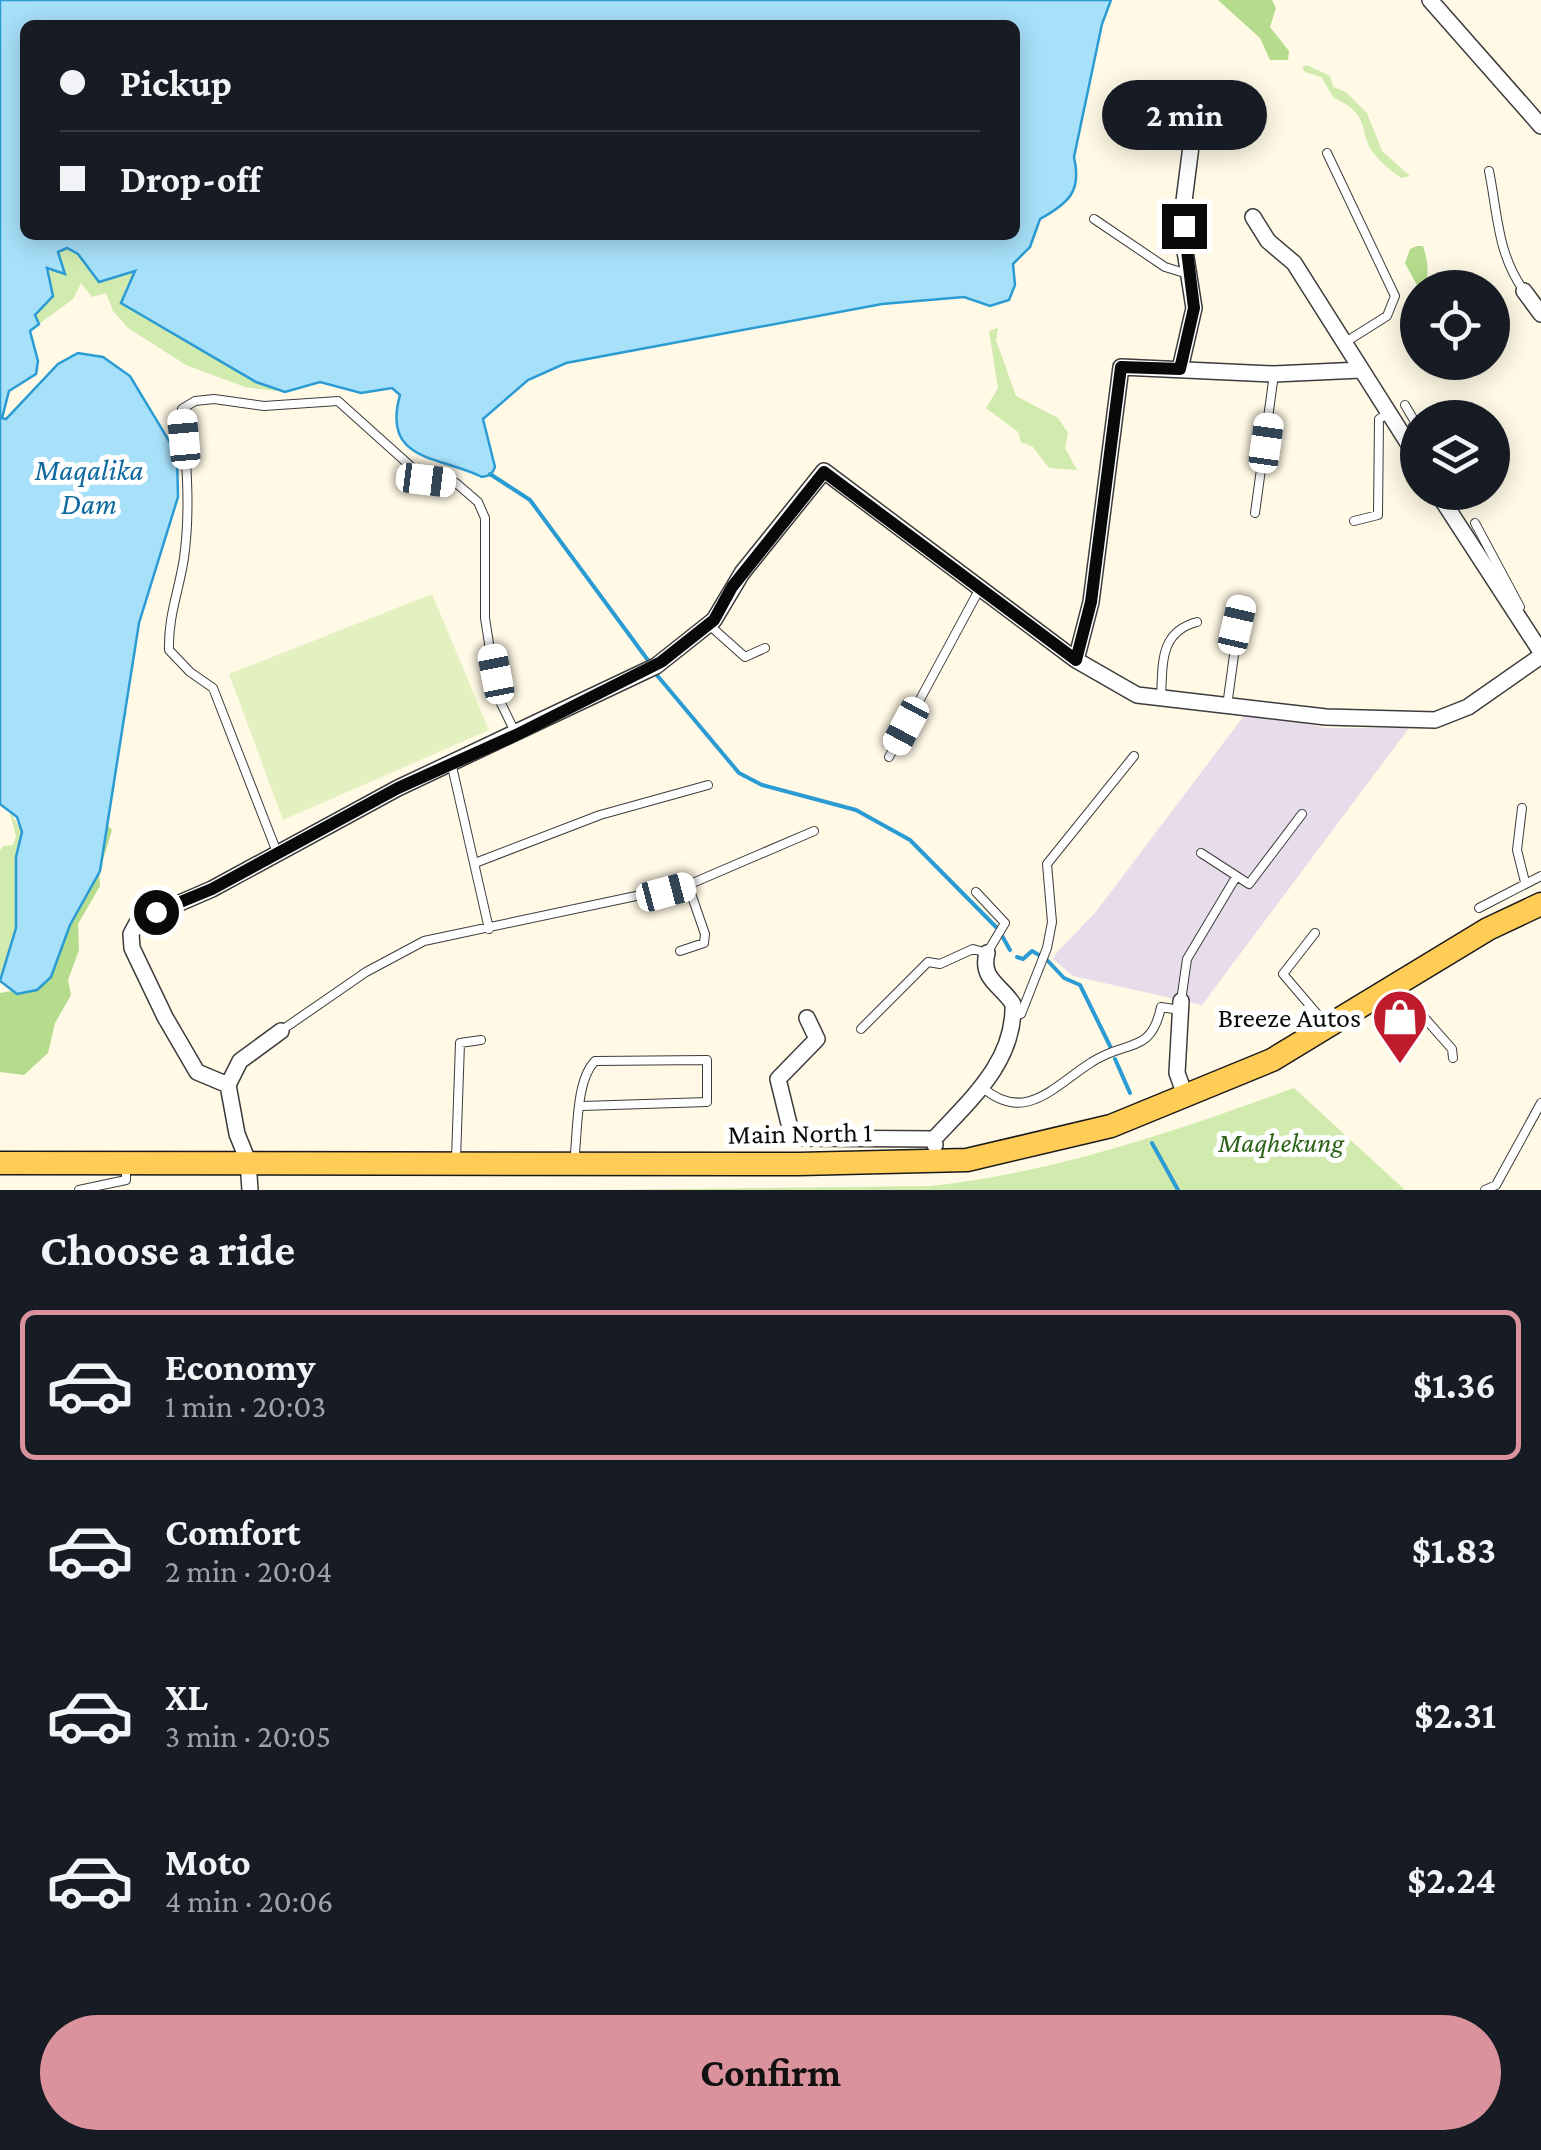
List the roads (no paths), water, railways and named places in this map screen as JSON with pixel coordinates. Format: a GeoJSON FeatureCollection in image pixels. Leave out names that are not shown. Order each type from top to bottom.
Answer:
{"type":"FeatureCollection","features":[{"type":"Feature","properties":{"kind":"main road","name":"Main North 1"},"geometry":{"type":"LineString","coordinates":[[0,1163],[574,1164],[935,1150],[967,1160],[1111,1126],[1272,1060],[1488,929],[1541,904]]}},
{"type":"Feature","properties":{"kind":"street"},"geometry":{"type":"LineString","coordinates":[[1430,0],[1541,126]]}},
{"type":"Feature","properties":{"kind":"street"},"geometry":{"type":"LineString","coordinates":[[1180,369],[1194,308],[1184,201],[1191,146]]}},
{"type":"Feature","properties":{"kind":"street"},"geometry":{"type":"LineString","coordinates":[[1253,217],[1268,241],[1294,263],[1400,430]]}},
{"type":"Feature","properties":{"kind":"street"},"geometry":{"type":"LineString","coordinates":[[1524,291],[1541,314]]}},
{"type":"Feature","properties":{"kind":"street"},"geometry":{"type":"LineString","coordinates":[[1076,660],[1091,602],[1121,367],[1274,374],[1361,370]]}},
{"type":"Feature","properties":{"kind":"street"},"geometry":{"type":"LineString","coordinates":[[228,1085],[197,1072],[138,964],[131,934],[138,921],[278,855],[451,762],[516,735],[656,666],[708,624],[824,472],[1076,660],[1137,695],[1326,717],[1435,720],[1468,707],[1539,660],[1529,634],[1449,510]]}},
{"type":"Feature","properties":{"kind":"street"},"geometry":{"type":"LineString","coordinates":[[807,1018],[817,1039],[778,1079],[791,1132],[797,1138],[935,1150],[1011,1041],[1013,1015],[1007,995],[988,976],[984,965],[988,953]]}},
{"type":"Feature","properties":{"kind":"street"},"geometry":{"type":"LineString","coordinates":[[1180,1006],[1176,1072],[1186,1098]]}},
{"type":"Feature","properties":{"kind":"street"},"geometry":{"type":"LineString","coordinates":[[250,1190],[248,1162],[237,1134],[228,1085],[240,1061],[280,1031]]}},
{"type":"Feature","properties":{"kind":"lane"},"geometry":{"type":"LineString","coordinates":[[1326,153],[1395,296],[1387,316],[1344,343]]}},
{"type":"Feature","properties":{"kind":"lane"},"geometry":{"type":"LineString","coordinates":[[1489,172],[1498,239],[1510,272],[1524,291]]}},
{"type":"Feature","properties":{"kind":"lane"},"geometry":{"type":"LineString","coordinates":[[1094,219],[1165,267],[1188,274]]}},
{"type":"Feature","properties":{"kind":"lane"},"geometry":{"type":"LineString","coordinates":[[1255,513],[1274,374]]}},
{"type":"Feature","properties":{"kind":"lane"},"geometry":{"type":"LineString","coordinates":[[278,855],[213,688],[190,672],[170,650],[168,616],[183,561],[190,500],[182,409],[195,401],[264,406],[338,401],[426,480],[456,483],[478,502],[485,518],[486,618],[497,694],[516,735]]}},
{"type":"Feature","properties":{"kind":"lane"},"geometry":{"type":"LineString","coordinates":[[1354,521],[1378,515],[1379,419],[1389,413]]}},
{"type":"Feature","properties":{"kind":"lane"},"geometry":{"type":"LineString","coordinates":[[1475,524],[1529,626],[1529,634]]}},
{"type":"Feature","properties":{"kind":"lane"},"geometry":{"type":"LineString","coordinates":[[890,757],[981,586]]}},
{"type":"Feature","properties":{"kind":"lane"},"geometry":{"type":"LineString","coordinates":[[1227,706],[1242,604]]}},
{"type":"Feature","properties":{"kind":"lane"},"geometry":{"type":"LineString","coordinates":[[1161,697],[1164,648],[1170,635],[1179,627],[1197,622]]}},
{"type":"Feature","properties":{"kind":"lane"},"geometry":{"type":"LineString","coordinates":[[708,624],[745,658],[765,648]]}},
{"type":"Feature","properties":{"kind":"lane"},"geometry":{"type":"LineString","coordinates":[[1013,1015],[1021,1014],[1048,948],[1052,922],[1048,864],[1134,756]]}},
{"type":"Feature","properties":{"kind":"lane"},"geometry":{"type":"LineString","coordinates":[[451,762],[489,929]]}},
{"type":"Feature","properties":{"kind":"lane"},"geometry":{"type":"LineString","coordinates":[[475,863],[600,815],[708,786]]}},
{"type":"Feature","properties":{"kind":"lane"},"geometry":{"type":"LineString","coordinates":[[1522,808],[1517,850],[1525,882]]}},
{"type":"Feature","properties":{"kind":"lane"},"geometry":{"type":"LineString","coordinates":[[1200,853],[1249,884],[1302,814]]}},
{"type":"Feature","properties":{"kind":"lane"},"geometry":{"type":"LineString","coordinates":[[280,1031],[424,941],[688,886],[814,831]]}},
{"type":"Feature","properties":{"kind":"lane"},"geometry":{"type":"LineString","coordinates":[[1479,908],[1541,876]]}},
{"type":"Feature","properties":{"kind":"lane"},"geometry":{"type":"LineString","coordinates":[[982,1087],[999,1102],[1051,1094],[1093,1061],[1146,1041],[1156,1031],[1160,1007],[1180,1006],[1187,959],[1236,877]]}},
{"type":"Feature","properties":{"kind":"lane"},"geometry":{"type":"LineString","coordinates":[[680,951],[704,943],[705,934],[688,886]]}},
{"type":"Feature","properties":{"kind":"lane"},"geometry":{"type":"LineString","coordinates":[[862,1028],[928,962],[940,964],[973,949],[988,953],[1005,923],[976,892]]}},
{"type":"Feature","properties":{"kind":"lane"},"geometry":{"type":"LineString","coordinates":[[1315,933],[1283,974],[1328,1025]]}},
{"type":"Feature","properties":{"kind":"lane"},"geometry":{"type":"LineString","coordinates":[[1396,986],[1452,1049],[1453,1058]]}},
{"type":"Feature","properties":{"kind":"lane"},"geometry":{"type":"LineString","coordinates":[[456,1163],[460,1043],[482,1040]]}},
{"type":"Feature","properties":{"kind":"lane"},"geometry":{"type":"LineString","coordinates":[[574,1164],[582,1106],[588,1068],[594,1061],[707,1060],[707,1102],[582,1106]]}},
{"type":"Feature","properties":{"kind":"lane"},"geometry":{"type":"LineString","coordinates":[[1485,1190],[1496,1185],[1541,1103]]}},
{"type":"Feature","properties":{"kind":"lane"},"geometry":{"type":"LineString","coordinates":[[79,1190],[126,1180],[126,1162]]}},
{"type":"Feature","properties":{"kind":"water","name":"Maqalika Dam"},"geometry":{"type":"Polygon","coordinates":[[[0,0],[1111,0],[1102,24],[1074,157],[1074,187],[1066,201],[1040,219],[1030,247],[1013,264],[1015,285],[1009,300],[990,306],[964,297],[882,304],[566,363],[528,380],[483,419],[495,467],[491,475],[482,477],[418,453],[407,445],[399,433],[396,417],[400,395],[392,388],[361,393],[320,382],[285,392],[256,382],[121,303],[135,271],[99,282],[78,254],[67,248],[58,252],[65,274],[47,268],[53,296],[35,315],[39,324],[30,331],[38,361],[36,374],[9,391],[2,418],[6,419],[58,364],[78,353],[103,357],[130,376],[177,454],[178,497],[139,623],[100,871],[70,925],[51,977],[37,990],[17,994],[0,981],[16,928],[16,857],[22,832],[17,817],[0,804],[0,0]]]}},
{"type":"Feature","properties":{"kind":"waterway"},"geometry":{"type":"LineString","coordinates":[[490,474],[530,500],[650,663]]}},
{"type":"Feature","properties":{"kind":"waterway"},"geometry":{"type":"LineString","coordinates":[[656,674],[739,773],[762,785],[856,810],[910,840],[997,928]]}},
{"type":"Feature","properties":{"kind":"waterway"},"geometry":{"type":"LineString","coordinates":[[1001,934],[1010,950]]}},
{"type":"Feature","properties":{"kind":"waterway"},"geometry":{"type":"LineString","coordinates":[[1017,957],[1023,959],[1032,951],[1039,955]]}},
{"type":"Feature","properties":{"kind":"waterway"},"geometry":{"type":"LineString","coordinates":[[1047,960],[1064,978],[1080,985],[1110,1046]]}},
{"type":"Feature","properties":{"kind":"waterway"},"geometry":{"type":"LineString","coordinates":[[1115,1059],[1130,1093]]}},
{"type":"Feature","properties":{"kind":"waterway"},"geometry":{"type":"LineString","coordinates":[[1152,1143],[1178,1190]]}},
{"type":"Feature","properties":{"kind":"place","name":"Breeze Autos"},"geometry":{"type":"Point","coordinates":[1400,1066]}},
{"type":"Feature","properties":{"kind":"park label","name":"Maqhekung"},"geometry":{"type":"Point","coordinates":[1281,1142]}}]}
